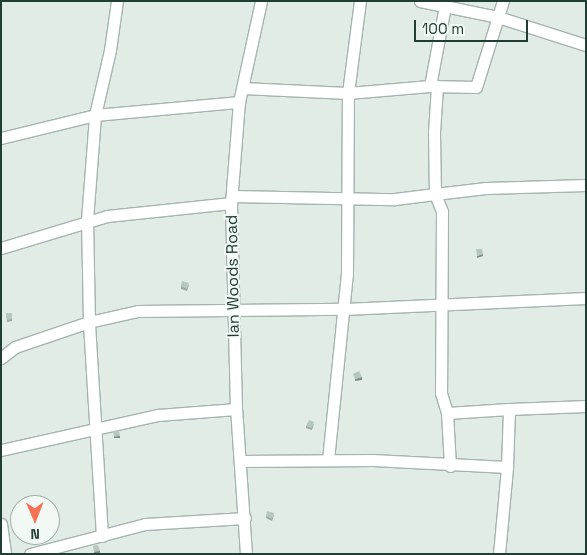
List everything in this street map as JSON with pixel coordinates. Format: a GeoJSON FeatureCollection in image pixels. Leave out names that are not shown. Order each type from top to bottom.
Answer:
{"type":"FeatureCollection","features":[{"type":"Feature","properties":{"kind":"street"},"geometry":{"type":"LineString","coordinates":[[102,536],[88,322],[87,220],[95,115],[110,50],[117,1]]}},
{"type":"Feature","properties":{"kind":"street","name":"Ian Woods Road"},"geometry":{"type":"LineString","coordinates":[[246,554],[236,408],[232,200],[239,102],[261,1]]}},
{"type":"Feature","properties":{"kind":"street"},"geometry":{"type":"LineString","coordinates":[[328,460],[349,248],[347,199],[348,93],[360,1]]}},
{"type":"Feature","properties":{"kind":"street"},"geometry":{"type":"LineString","coordinates":[[420,1],[498,17],[586,45]]}},
{"type":"Feature","properties":{"kind":"street"},"geometry":{"type":"LineString","coordinates":[[242,88],[348,93],[434,86],[476,87],[502,1]]}},
{"type":"Feature","properties":{"kind":"street"},"geometry":{"type":"LineString","coordinates":[[445,6],[434,86],[434,132],[436,194],[442,211],[441,393],[446,414],[450,466]]}},
{"type":"Feature","properties":{"kind":"street"},"geometry":{"type":"LineString","coordinates":[[1,138],[95,115],[239,102]]}},
{"type":"Feature","properties":{"kind":"street"},"geometry":{"type":"LineString","coordinates":[[1,248],[87,220],[232,200],[395,199],[486,188],[586,185]]}},
{"type":"Feature","properties":{"kind":"street"},"geometry":{"type":"LineString","coordinates":[[1,358],[15,348],[88,322],[138,311],[344,309],[586,298]]}},
{"type":"Feature","properties":{"kind":"street"},"geometry":{"type":"LineString","coordinates":[[446,414],[586,406]]}},
{"type":"Feature","properties":{"kind":"street"},"geometry":{"type":"LineString","coordinates":[[1,450],[94,428],[158,416],[236,408]]}},
{"type":"Feature","properties":{"kind":"street"},"geometry":{"type":"LineString","coordinates":[[500,554],[507,467],[509,410]]}},
{"type":"Feature","properties":{"kind":"street"},"geometry":{"type":"LineString","coordinates":[[240,461],[328,460],[507,467]]}},
{"type":"Feature","properties":{"kind":"street"},"geometry":{"type":"LineString","coordinates":[[30,554],[145,524],[244,518]]}},
{"type":"Feature","properties":{"kind":"street"},"geometry":{"type":"LineString","coordinates":[[1,524],[5,554]]}},
{"type":"Feature","properties":{"kind":"building"},"geometry":{"type":"Polygon","coordinates":[[[476,249],[482,249],[483,254],[477,256],[476,249]]]}},
{"type":"Feature","properties":{"kind":"building"},"geometry":{"type":"Polygon","coordinates":[[[182,281],[189,283],[187,289],[181,286],[182,281]]]}},
{"type":"Feature","properties":{"kind":"building"},"geometry":{"type":"Polygon","coordinates":[[[6,313],[12,313],[12,319],[7,320],[6,313]]]}},
{"type":"Feature","properties":{"kind":"building"},"geometry":{"type":"Polygon","coordinates":[[[359,371],[362,377],[355,379],[353,374],[359,371]]]}},
{"type":"Feature","properties":{"kind":"building"},"geometry":{"type":"Polygon","coordinates":[[[309,420],[314,422],[312,428],[306,426],[309,420]]]}},
{"type":"Feature","properties":{"kind":"building"},"geometry":{"type":"Polygon","coordinates":[[[119,430],[120,436],[114,437],[113,431],[119,430]]]}},
{"type":"Feature","properties":{"kind":"building"},"geometry":{"type":"Polygon","coordinates":[[[267,511],[274,513],[272,519],[266,516],[267,511]]]}},
{"type":"Feature","properties":{"kind":"building"},"geometry":{"type":"Polygon","coordinates":[[[98,545],[100,551],[94,552],[93,546],[98,545]]]}}]}
